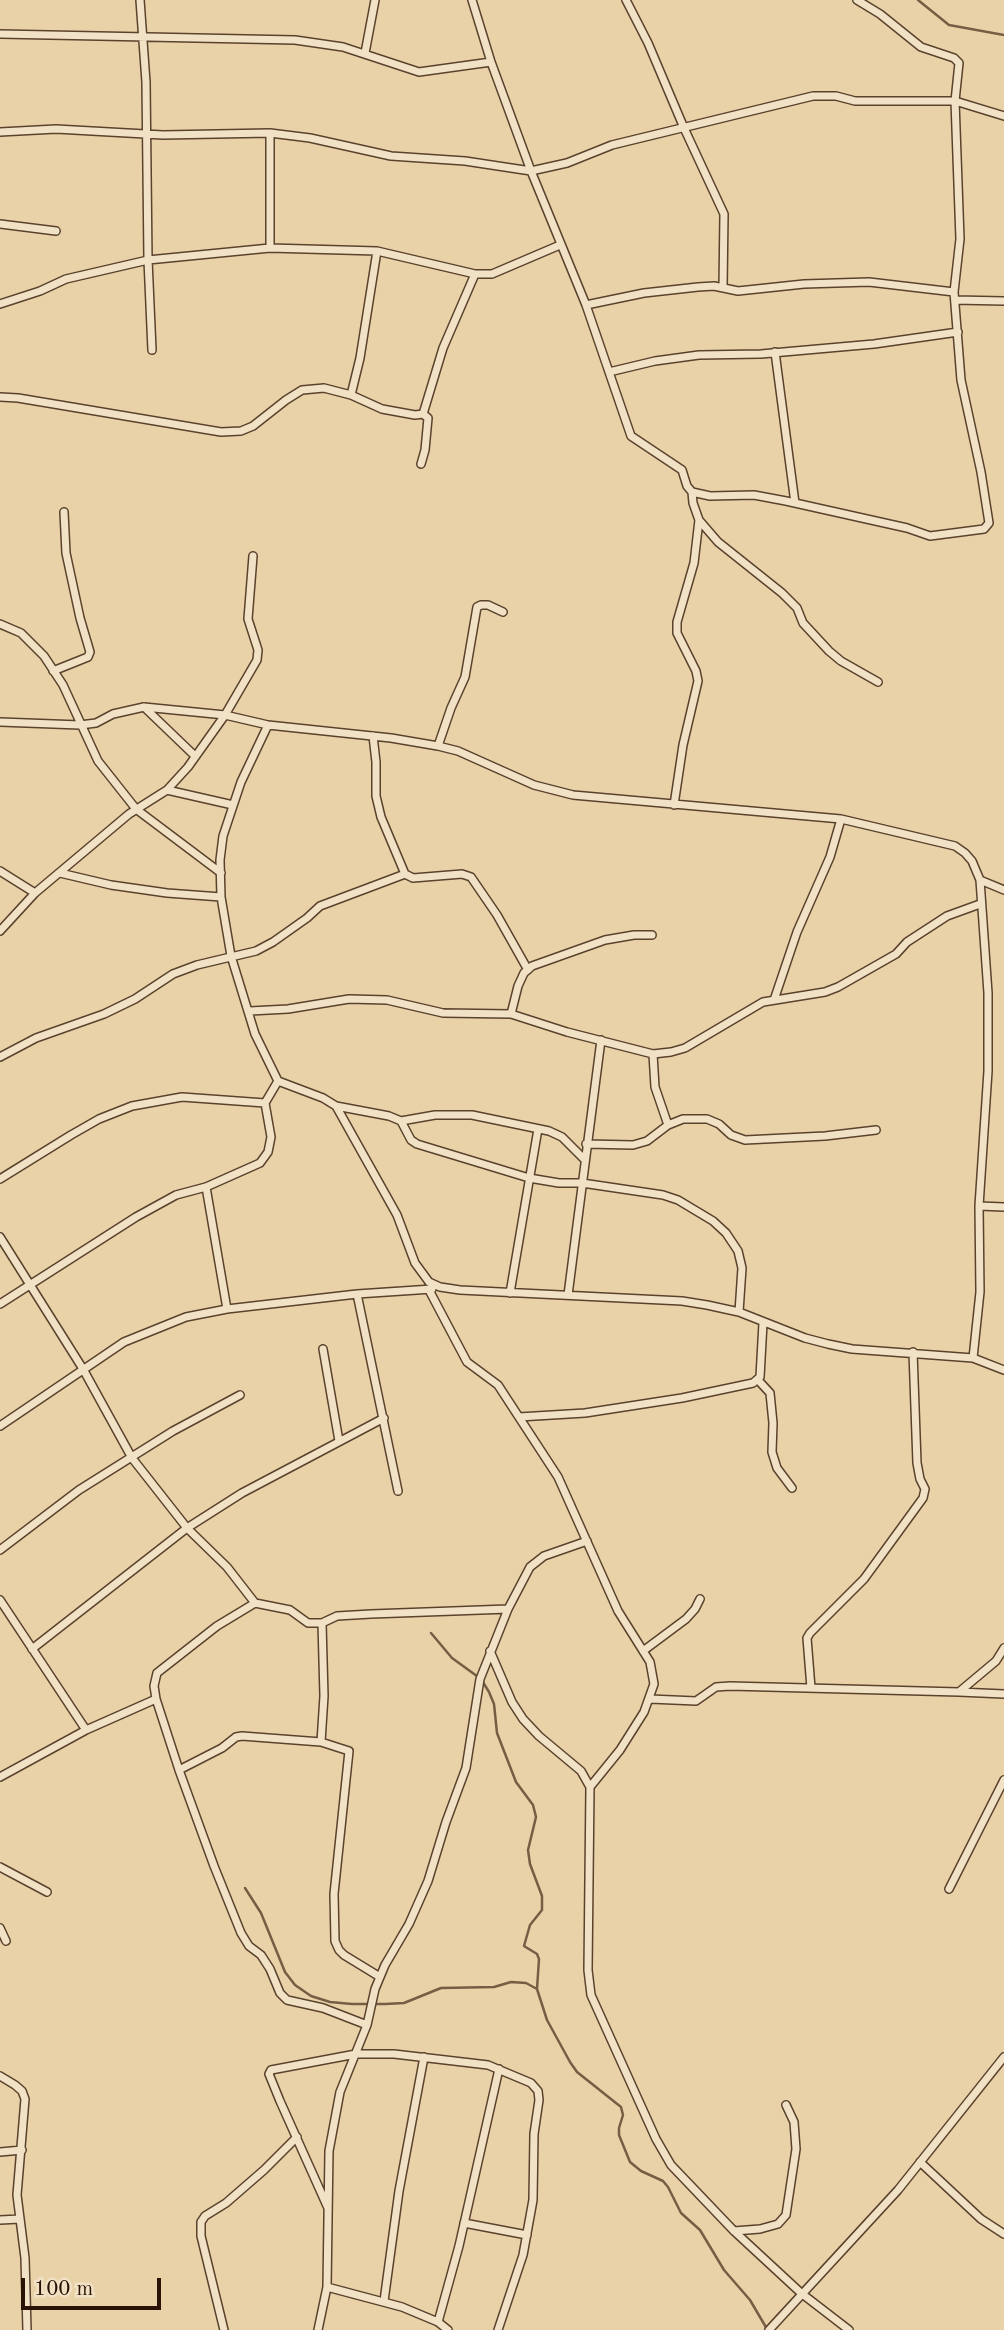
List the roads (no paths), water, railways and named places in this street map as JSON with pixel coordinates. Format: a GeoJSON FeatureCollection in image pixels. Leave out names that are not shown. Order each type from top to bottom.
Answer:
{"type":"FeatureCollection","features":[{"type":"Feature","properties":{"kind":"street"},"geometry":{"type":"LineString","coordinates":[[140,0],[146,82],[152,350]]}},
{"type":"Feature","properties":{"kind":"street"},"geometry":{"type":"LineString","coordinates":[[365,53],[375,0]]}},
{"type":"Feature","properties":{"kind":"street"},"geometry":{"type":"LineString","coordinates":[[472,0],[491,62],[560,245],[586,305],[631,436],[682,470],[692,492],[699,520],[718,542],[797,608],[803,623],[829,651],[878,682]]}},
{"type":"Feature","properties":{"kind":"street"},"geometry":{"type":"LineString","coordinates":[[626,0],[724,214],[723,288]]}},
{"type":"Feature","properties":{"kind":"street"},"geometry":{"type":"LineString","coordinates":[[692,492],[710,496],[754,495],[907,528],[930,536],[950,535],[987,526],[989,523],[961,380],[954,296],[960,239],[955,101],[959,63],[954,58],[921,47],[880,14],[856,0]]}},
{"type":"Feature","properties":{"kind":"street"},"geometry":{"type":"LineString","coordinates":[[0,34],[295,40],[342,47],[419,72],[491,62]]}},
{"type":"Feature","properties":{"kind":"street"},"geometry":{"type":"LineString","coordinates":[[0,132],[56,129],[146,133],[270,133],[310,138],[391,156],[465,161],[531,170],[567,163],[612,145],[813,96],[836,96],[855,101],[955,101],[1004,116]]}},
{"type":"Feature","properties":{"kind":"street"},"geometry":{"type":"LineString","coordinates":[[270,133],[270,248]]}},
{"type":"Feature","properties":{"kind":"street"},"geometry":{"type":"LineString","coordinates":[[0,224],[56,230]]}},
{"type":"Feature","properties":{"kind":"street"},"geometry":{"type":"LineString","coordinates":[[0,304],[66,279],[148,260],[270,248],[377,251],[474,274],[492,275],[560,245]]}},
{"type":"Feature","properties":{"kind":"street"},"geometry":{"type":"LineString","coordinates":[[351,395],[360,358],[377,251]]}},
{"type":"Feature","properties":{"kind":"street"},"geometry":{"type":"LineString","coordinates":[[423,414],[443,348],[474,274]]}},
{"type":"Feature","properties":{"kind":"street"},"geometry":{"type":"LineString","coordinates":[[586,305],[644,293],[698,287],[738,291],[804,284],[869,282],[1004,301]]}},
{"type":"Feature","properties":{"kind":"street"},"geometry":{"type":"LineString","coordinates":[[609,372],[655,361],[699,355],[874,344],[958,332]]}},
{"type":"Feature","properties":{"kind":"street"},"geometry":{"type":"LineString","coordinates":[[775,352],[795,503]]}},
{"type":"Feature","properties":{"kind":"street"},"geometry":{"type":"LineString","coordinates":[[0,397],[221,432],[253,426],[302,390],[324,388],[351,395],[382,409],[423,414],[428,418],[421,464]]}},
{"type":"Feature","properties":{"kind":"street"},"geometry":{"type":"LineString","coordinates":[[53,671],[88,657],[90,652],[66,553],[64,512]]}},
{"type":"Feature","properties":{"kind":"street"},"geometry":{"type":"LineString","coordinates":[[674,805],[683,746],[698,681],[696,671],[677,633],[677,622],[694,563],[699,520]]}},
{"type":"Feature","properties":{"kind":"street"},"geometry":{"type":"LineString","coordinates":[[0,931],[35,893],[136,809],[167,790],[225,715],[257,660],[258,650],[248,619],[253,556]]}},
{"type":"Feature","properties":{"kind":"street"},"geometry":{"type":"LineString","coordinates":[[438,746],[465,677],[477,607],[488,605],[503,611]]}},
{"type":"Feature","properties":{"kind":"street"},"geometry":{"type":"LineString","coordinates":[[0,624],[21,634],[44,656],[63,685],[98,761],[136,809],[221,873]]}},
{"type":"Feature","properties":{"kind":"street"},"geometry":{"type":"LineString","coordinates":[[144,707],[195,756]]}},
{"type":"Feature","properties":{"kind":"street"},"geometry":{"type":"LineString","coordinates":[[0,722],[80,725],[96,723],[127,710],[144,707],[225,715],[268,725],[438,746],[458,751],[534,785],[573,795],[841,819],[955,846],[972,861],[980,880],[988,993],[988,1071],[979,1206],[979,1292],[973,1358]]}},
{"type":"Feature","properties":{"kind":"street"},"geometry":{"type":"LineString","coordinates":[[268,725],[233,805],[223,836],[220,860],[221,897],[231,956],[256,1034],[278,1081],[323,1098],[336,1106],[370,1111],[401,1121],[435,1115],[472,1115],[538,1129],[562,1138],[584,1159]]}},
{"type":"Feature","properties":{"kind":"street"},"geometry":{"type":"LineString","coordinates":[[373,736],[376,796],[381,817],[405,874],[413,878],[462,874],[471,877],[497,915],[528,970]]}},
{"type":"Feature","properties":{"kind":"street"},"geometry":{"type":"LineString","coordinates":[[167,790],[233,805]]}},
{"type":"Feature","properties":{"kind":"street"},"geometry":{"type":"LineString","coordinates":[[774,1000],[797,932],[830,857],[841,819]]}},
{"type":"Feature","properties":{"kind":"street"},"geometry":{"type":"LineString","coordinates":[[0,871],[35,893]]}},
{"type":"Feature","properties":{"kind":"street"},"geometry":{"type":"LineString","coordinates":[[61,873],[111,885],[221,897]]}},
{"type":"Feature","properties":{"kind":"street"},"geometry":{"type":"LineString","coordinates":[[0,1058],[36,1038],[104,1014],[135,999],[173,974],[256,951],[273,942],[320,906],[405,874]]}},
{"type":"Feature","properties":{"kind":"street"},"geometry":{"type":"LineString","coordinates":[[980,880],[1004,890]]}},
{"type":"Feature","properties":{"kind":"street"},"geometry":{"type":"LineString","coordinates":[[250,1011],[288,1009],[349,999],[387,1000],[443,1013],[511,1014],[653,1054],[671,1052],[685,1048],[755,1006],[838,987],[896,954],[907,942],[947,916],[981,904]]}},
{"type":"Feature","properties":{"kind":"street"},"geometry":{"type":"LineString","coordinates":[[511,1014],[518,986],[528,970],[604,940],[652,935]]}},
{"type":"Feature","properties":{"kind":"street"},"geometry":{"type":"LineString","coordinates":[[568,1295],[601,1040]]}},
{"type":"Feature","properties":{"kind":"street"},"geometry":{"type":"LineString","coordinates":[[653,1054],[655,1087],[667,1125]]}},
{"type":"Feature","properties":{"kind":"street"},"geometry":{"type":"LineString","coordinates":[[0,1304],[136,1217],[176,1195],[206,1187],[260,1163],[268,1152],[271,1137],[265,1103],[278,1081]]}},
{"type":"Feature","properties":{"kind":"street"},"geometry":{"type":"LineString","coordinates":[[0,1180],[90,1124],[132,1106],[182,1097],[265,1103]]}},
{"type":"Feature","properties":{"kind":"street"},"geometry":{"type":"LineString","coordinates":[[336,1106],[397,1215],[415,1263],[429,1282],[440,1287],[682,1301],[739,1312],[828,1345],[973,1358],[1004,1370]]}},
{"type":"Feature","properties":{"kind":"street"},"geometry":{"type":"LineString","coordinates":[[586,1144],[633,1145],[648,1141],[667,1125],[684,1119],[707,1119],[719,1124],[731,1135],[745,1140],[825,1136],[876,1130]]}},
{"type":"Feature","properties":{"kind":"street"},"geometry":{"type":"LineString","coordinates":[[401,1121],[411,1140],[417,1144],[529,1178],[559,1183],[582,1182],[663,1195],[678,1200],[713,1221],[726,1233],[738,1251],[742,1268],[739,1312]]}},
{"type":"Feature","properties":{"kind":"street"},"geometry":{"type":"LineString","coordinates":[[510,1293],[538,1129]]}},
{"type":"Feature","properties":{"kind":"street"},"geometry":{"type":"LineString","coordinates":[[206,1187],[226,1309]]}},
{"type":"Feature","properties":{"kind":"street"},"geometry":{"type":"LineString","coordinates":[[979,1206],[1004,1207]]}},
{"type":"Feature","properties":{"kind":"street"},"geometry":{"type":"LineString","coordinates":[[0,1237],[83,1369],[132,1458],[187,1528],[227,1567],[255,1603],[290,1610],[308,1623],[322,1623],[337,1616],[508,1609]]}},
{"type":"Feature","properties":{"kind":"street"},"geometry":{"type":"LineString","coordinates":[[0,1426],[124,1342],[186,1317],[226,1309],[440,1287]]}},
{"type":"Feature","properties":{"kind":"street"},"geometry":{"type":"LineString","coordinates":[[429,1290],[467,1362],[498,1385],[558,1477],[618,1611],[650,1662],[654,1684],[644,1712],[620,1750],[590,1787]]}},
{"type":"Feature","properties":{"kind":"street"},"geometry":{"type":"LineString","coordinates":[[357,1294],[398,1491]]}},
{"type":"Feature","properties":{"kind":"street"},"geometry":{"type":"LineString","coordinates":[[764,1323],[758,1380],[769,1393],[773,1423],[772,1452],[777,1468],[792,1488]]}},
{"type":"Feature","properties":{"kind":"street"},"geometry":{"type":"LineString","coordinates":[[323,1349],[339,1441]]}},
{"type":"Feature","properties":{"kind":"street"},"geometry":{"type":"LineString","coordinates":[[810,1688],[807,1637],[864,1579],[923,1498],[925,1489],[917,1463],[913,1352]]}},
{"type":"Feature","properties":{"kind":"street"},"geometry":{"type":"LineString","coordinates":[[519,1416],[585,1413],[694,1395],[758,1380]]}},
{"type":"Feature","properties":{"kind":"street"},"geometry":{"type":"LineString","coordinates":[[0,1550],[79,1490],[240,1395]]}},
{"type":"Feature","properties":{"kind":"street"},"geometry":{"type":"LineString","coordinates":[[32,1649],[187,1528],[242,1493],[384,1418]]}},
{"type":"Feature","properties":{"kind":"street"},"geometry":{"type":"LineString","coordinates":[[318,2330],[327,2287],[329,2151],[340,2092],[367,2025],[380,1977],[428,1881],[466,1768],[480,1679],[508,1609],[530,1567],[544,1556],[587,1541]]}},
{"type":"Feature","properties":{"kind":"street"},"geometry":{"type":"LineString","coordinates":[[643,1651],[686,1619],[700,1599]]}},
{"type":"Feature","properties":{"kind":"street"},"geometry":{"type":"LineString","coordinates":[[0,1600],[86,1730]]}},
{"type":"Feature","properties":{"kind":"street"},"geometry":{"type":"LineString","coordinates":[[255,1603],[218,1626],[158,1673],[154,1686],[156,1699],[179,1770],[241,1933],[249,1946],[261,1955],[287,2000],[323,2008],[367,2025]]}},
{"type":"Feature","properties":{"kind":"street"},"geometry":{"type":"LineString","coordinates":[[321,1742],[324,1696],[322,1623]]}},
{"type":"Feature","properties":{"kind":"street"},"geometry":{"type":"LineString","coordinates":[[959,1692],[996,1661],[1004,1648]]}},
{"type":"Feature","properties":{"kind":"street"},"geometry":{"type":"LineString","coordinates":[[490,1651],[512,1702],[523,1719],[581,1771],[590,1787],[587,1970],[591,1995],[656,2138],[671,2165],[734,2231],[801,2293],[849,2330]]}},
{"type":"Feature","properties":{"kind":"street"},"geometry":{"type":"LineString","coordinates":[[650,1699],[696,1701],[716,1687],[1004,1694]]}},
{"type":"Feature","properties":{"kind":"street"},"geometry":{"type":"LineString","coordinates":[[0,1777],[86,1730],[156,1699]]}},
{"type":"Feature","properties":{"kind":"street"},"geometry":{"type":"LineString","coordinates":[[179,1770],[242,1736],[321,1742],[349,1751],[334,1894],[335,1941],[344,1955],[380,1977]]}},
{"type":"Feature","properties":{"kind":"street"},"geometry":{"type":"LineString","coordinates":[[949,1889],[1004,1780]]}},
{"type":"Feature","properties":{"kind":"street"},"geometry":{"type":"LineString","coordinates":[[0,1867],[5,1867],[47,1892]]}},
{"type":"Feature","properties":{"kind":"street"},"geometry":{"type":"LineString","coordinates":[[0,1928],[6,1941]]}},
{"type":"Feature","properties":{"kind":"street"},"geometry":{"type":"LineString","coordinates":[[329,2211],[279,2101],[271,2070],[356,2054],[394,2054],[464,2061],[499,2069],[531,2083],[538,2091],[539,2100],[534,2134],[535,2185],[527,2235],[498,2330]]}},
{"type":"Feature","properties":{"kind":"street"},"geometry":{"type":"LineString","coordinates":[[384,2301],[399,2191],[424,2057]]}},
{"type":"Feature","properties":{"kind":"street"},"geometry":{"type":"LineString","coordinates":[[769,2330],[865,2227],[1004,2057]]}},
{"type":"Feature","properties":{"kind":"street"},"geometry":{"type":"LineString","coordinates":[[438,2322],[499,2069]]}},
{"type":"Feature","properties":{"kind":"street"},"geometry":{"type":"LineString","coordinates":[[0,2076],[23,2091],[25,2099],[17,2194],[26,2268],[27,2330]]}},
{"type":"Feature","properties":{"kind":"street"},"geometry":{"type":"LineString","coordinates":[[734,2231],[760,2229],[778,2224],[786,2215],[796,2148],[794,2122],[786,2105]]}},
{"type":"Feature","properties":{"kind":"street"},"geometry":{"type":"LineString","coordinates":[[224,2330],[201,2236],[201,2222],[264,2170],[297,2137]]}},
{"type":"Feature","properties":{"kind":"street"},"geometry":{"type":"LineString","coordinates":[[0,2152],[22,2150]]}},
{"type":"Feature","properties":{"kind":"street"},"geometry":{"type":"LineString","coordinates":[[920,2162],[981,2219],[1004,2234]]}},
{"type":"Feature","properties":{"kind":"street"},"geometry":{"type":"LineString","coordinates":[[0,2220],[20,2219]]}},
{"type":"Feature","properties":{"kind":"street"},"geometry":{"type":"LineString","coordinates":[[464,2223],[527,2235]]}},
{"type":"Feature","properties":{"kind":"street"},"geometry":{"type":"LineString","coordinates":[[327,2287],[384,2301],[438,2322],[448,2330]]}},
{"type":"Feature","properties":{"kind":"waterway"},"geometry":{"type":"LineString","coordinates":[[918,0],[949,25],[1004,35]]}},
{"type":"Feature","properties":{"kind":"waterway"},"geometry":{"type":"LineString","coordinates":[[431,1633],[452,1658],[481,1679],[489,1692],[494,1704],[497,1733],[516,1782],[533,1805],[536,1817],[528,1850],[530,1864],[542,1896],[542,1910],[530,1925],[524,1946],[537,1954],[539,1959],[537,1989]]}},
{"type":"Feature","properties":{"kind":"waterway"},"geometry":{"type":"LineString","coordinates":[[245,1888],[261,1913],[285,1972],[295,1985],[311,1996],[330,2002],[385,2004],[404,2003],[441,1988],[494,1987],[511,1982],[526,1983],[537,1989],[547,2020],[577,2072],[621,2107],[623,2115],[619,2135],[630,2162],[641,2171],[663,2181],[668,2187],[681,2213],[700,2230],[724,2270],[750,2300],[767,2329]]}}]}
